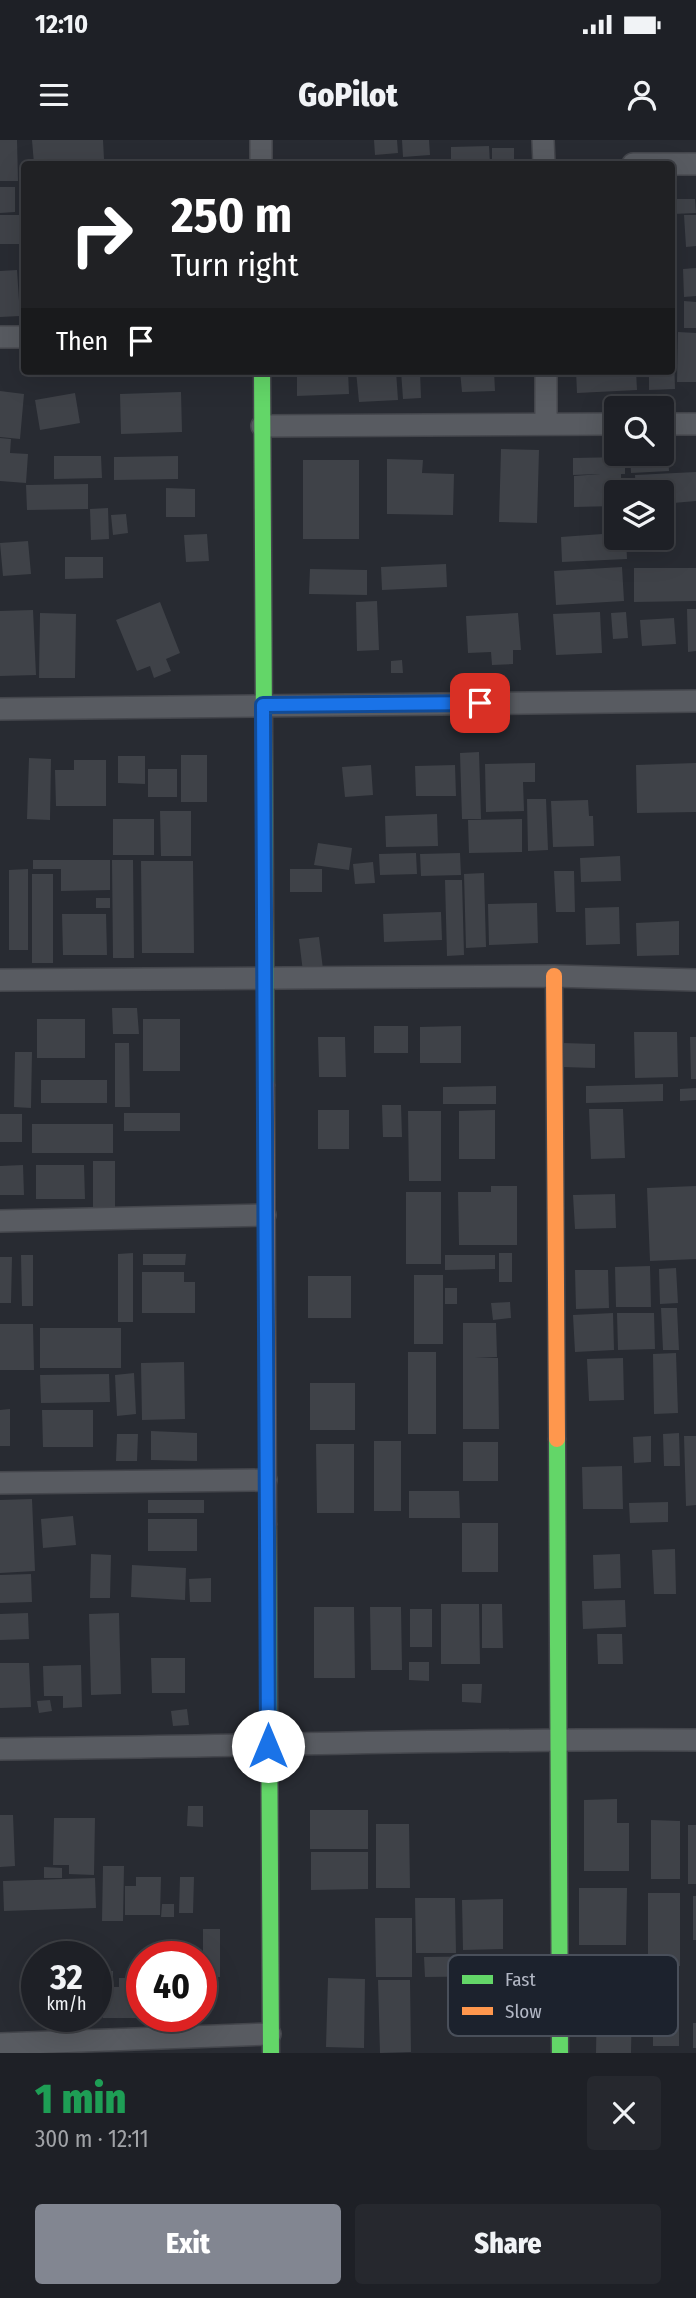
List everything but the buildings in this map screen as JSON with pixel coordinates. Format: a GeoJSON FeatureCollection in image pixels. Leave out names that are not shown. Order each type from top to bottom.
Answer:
{"type":"FeatureCollection","features":[{"type":"Feature","properties":{"kind":"street"},"geometry":{"type":"LineString","coordinates":[[261,140],[261,161]]}},
{"type":"Feature","properties":{"kind":"street"},"geometry":{"type":"LineString","coordinates":[[543,140],[544,161]]}},
{"type":"Feature","properties":{"kind":"street"},"geometry":{"type":"LineString","coordinates":[[675,164],[696,164]]}},
{"type":"Feature","properties":{"kind":"street"},"geometry":{"type":"LineString","coordinates":[[0,337],[21,337]]}},
{"type":"Feature","properties":{"kind":"street"},"geometry":{"type":"LineString","coordinates":[[0,2044],[270,2043],[262,375]]}},
{"type":"Feature","properties":{"kind":"street"},"geometry":{"type":"LineString","coordinates":[[546,375],[547,424]]}},
{"type":"Feature","properties":{"kind":"street"},"geometry":{"type":"LineString","coordinates":[[262,426],[604,424]]}},
{"type":"Feature","properties":{"kind":"street"},"geometry":{"type":"LineString","coordinates":[[674,424],[696,424]]}},
{"type":"Feature","properties":{"kind":"street"},"geometry":{"type":"LineString","coordinates":[[0,709],[696,701]]}},
{"type":"Feature","properties":{"kind":"street"},"geometry":{"type":"LineString","coordinates":[[554,976],[558,1955]]}},
{"type":"Feature","properties":{"kind":"street"},"geometry":{"type":"LineString","coordinates":[[0,980],[554,976],[696,980]]}},
{"type":"Feature","properties":{"kind":"street"},"geometry":{"type":"LineString","coordinates":[[0,1221],[265,1215]]}},
{"type":"Feature","properties":{"kind":"street"},"geometry":{"type":"LineString","coordinates":[[0,1483],[267,1480]]}},
{"type":"Feature","properties":{"kind":"street"},"geometry":{"type":"LineString","coordinates":[[0,1749],[557,1739],[696,1740]]}},
{"type":"Feature","properties":{"kind":"traffic: fast"},"geometry":{"type":"LineString","coordinates":[[262,375],[266,1085]]}},
{"type":"Feature","properties":{"kind":"traffic: fast"},"geometry":{"type":"LineString","coordinates":[[557,1439],[560,1955]]}},
{"type":"Feature","properties":{"kind":"traffic: fast"},"geometry":{"type":"LineString","coordinates":[[268,1524],[271,2053]]}},
{"type":"Feature","properties":{"kind":"traffic: fast"},"geometry":{"type":"LineString","coordinates":[[560,2036],[560,2053]]}},
{"type":"Feature","properties":{"kind":"traffic: slow"},"geometry":{"type":"LineString","coordinates":[[554,976],[557,1439]]}},
{"type":"Feature","properties":{"kind":"traffic: slow"},"geometry":{"type":"LineString","coordinates":[[266,1085],[268,1524]]}},
{"type":"Feature","properties":{"kind":"route"},"geometry":{"type":"LineString","coordinates":[[268,1746],[263,705],[480,703]]}}]}
